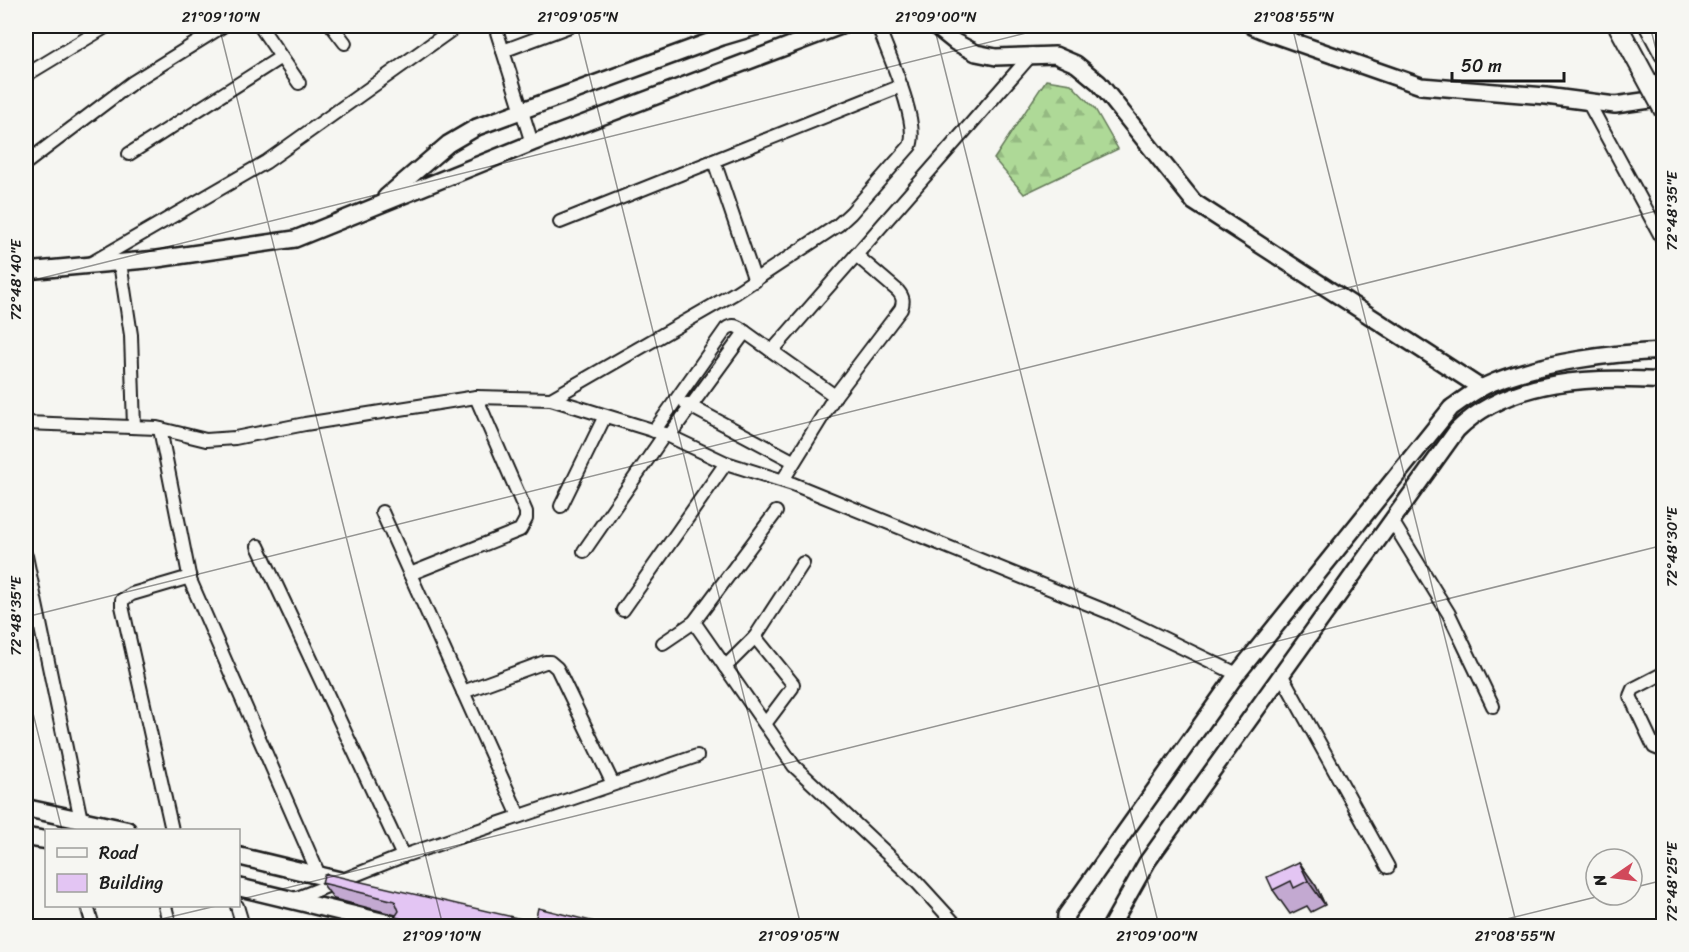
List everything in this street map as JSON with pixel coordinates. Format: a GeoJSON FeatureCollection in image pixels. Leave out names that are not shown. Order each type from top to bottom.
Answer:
{"type":"FeatureCollection","features":[{"type":"Feature","properties":{"kind":"main road"},"geometry":{"type":"LineString","coordinates":[[1618,26],[1664,111]]}},
{"type":"Feature","properties":{"kind":"main road"},"geometry":{"type":"LineString","coordinates":[[1649,26],[1664,54]]}},
{"type":"Feature","properties":{"kind":"main road"},"geometry":{"type":"LineString","coordinates":[[26,808],[119,829]]}},
{"type":"Feature","properties":{"kind":"main road"},"geometry":{"type":"LineString","coordinates":[[26,837],[45,840]]}},
{"type":"Feature","properties":{"kind":"main road"},"geometry":{"type":"LineString","coordinates":[[240,856],[373,888]]}},
{"type":"Feature","properties":{"kind":"main road"},"geometry":{"type":"LineString","coordinates":[[240,887],[400,927]]}},
{"type":"Feature","properties":{"kind":"street"},"geometry":{"type":"LineString","coordinates":[[26,75],[107,26]]}},
{"type":"Feature","properties":{"kind":"street"},"geometry":{"type":"LineString","coordinates":[[26,163],[133,82],[223,26]]}},
{"type":"Feature","properties":{"kind":"street"},"geometry":{"type":"LineString","coordinates":[[261,26],[299,83]]}},
{"type":"Feature","properties":{"kind":"street"},"geometry":{"type":"LineString","coordinates":[[332,26],[345,44]]}},
{"type":"Feature","properties":{"kind":"street"},"geometry":{"type":"LineString","coordinates":[[86,266],[266,162],[457,26]]}},
{"type":"Feature","properties":{"kind":"street"},"geometry":{"type":"LineString","coordinates":[[495,26],[532,143]]}},
{"type":"Feature","properties":{"kind":"street"},"geometry":{"type":"LineString","coordinates":[[503,51],[570,26]]}},
{"type":"Feature","properties":{"kind":"street"},"geometry":{"type":"LineString","coordinates":[[374,207],[462,135],[719,31],[759,26]]}},
{"type":"Feature","properties":{"kind":"street"},"geometry":{"type":"LineString","coordinates":[[26,271],[157,259],[295,239],[532,143],[841,26]]}},
{"type":"Feature","properties":{"kind":"street"},"geometry":{"type":"LineString","coordinates":[[551,399],[755,281],[838,225],[910,146],[913,132],[901,86],[878,26]]}},
{"type":"Feature","properties":{"kind":"street"},"geometry":{"type":"LineString","coordinates":[[935,26],[955,42],[976,53],[996,57],[1055,55],[1076,64],[1099,83],[1184,192],[1204,209],[1481,388]]}},
{"type":"Feature","properties":{"kind":"street"},"geometry":{"type":"LineString","coordinates":[[1252,26],[1421,86],[1627,104],[1664,98]]}},
{"type":"Feature","properties":{"kind":"street"},"geometry":{"type":"LineString","coordinates":[[772,351],[1032,54]]}},
{"type":"Feature","properties":{"kind":"street"},"geometry":{"type":"LineString","coordinates":[[129,154],[281,57]]}},
{"type":"Feature","properties":{"kind":"street"},"geometry":{"type":"LineString","coordinates":[[560,222],[901,86]]}},
{"type":"Feature","properties":{"kind":"street"},"geometry":{"type":"LineString","coordinates":[[1588,102],[1664,242]]}},
{"type":"Feature","properties":{"kind":"street"},"geometry":{"type":"LineString","coordinates":[[714,160],[755,281]]}},
{"type":"Feature","properties":{"kind":"street"},"geometry":{"type":"LineString","coordinates":[[783,480],[835,396],[901,309],[903,303],[898,291],[856,255]]}},
{"type":"Feature","properties":{"kind":"street"},"geometry":{"type":"LineString","coordinates":[[120,262],[130,335],[134,427]]}},
{"type":"Feature","properties":{"kind":"street"},"geometry":{"type":"LineString","coordinates":[[584,551],[662,434],[677,400],[726,329],[736,326],[746,332],[835,396]]}},
{"type":"Feature","properties":{"kind":"street"},"geometry":{"type":"LineString","coordinates":[[662,434],[691,407],[746,332]]}},
{"type":"Feature","properties":{"kind":"street"},"geometry":{"type":"LineString","coordinates":[[1065,927],[1066,915],[1237,674],[1451,408],[1495,381],[1547,366],[1634,352],[1664,351]]}},
{"type":"Feature","properties":{"kind":"street"},"geometry":{"type":"LineString","coordinates":[[1111,927],[1147,862],[1457,430],[1472,415],[1493,402],[1533,388],[1615,379],[1664,381]]}},
{"type":"Feature","properties":{"kind":"street"},"geometry":{"type":"LineString","coordinates":[[26,423],[160,429],[206,440],[235,438],[305,424],[476,397],[551,399],[662,434],[726,463],[783,480],[1113,614],[1237,674]]}},
{"type":"Feature","properties":{"kind":"street"},"geometry":{"type":"LineString","coordinates":[[410,574],[520,530],[526,519],[526,512],[476,397]]}},
{"type":"Feature","properties":{"kind":"street"},"geometry":{"type":"LineString","coordinates":[[677,400],[793,461]]}},
{"type":"Feature","properties":{"kind":"street"},"geometry":{"type":"LineString","coordinates":[[561,506],[605,416]]}},
{"type":"Feature","properties":{"kind":"street"},"geometry":{"type":"LineString","coordinates":[[160,429],[190,577],[319,875]]}},
{"type":"Feature","properties":{"kind":"street"},"geometry":{"type":"LineString","coordinates":[[623,610],[726,463]]}},
{"type":"Feature","properties":{"kind":"street"},"geometry":{"type":"LineString","coordinates":[[382,512],[519,816]]}},
{"type":"Feature","properties":{"kind":"street"},"geometry":{"type":"LineString","coordinates":[[663,643],[694,622],[776,512]]}},
{"type":"Feature","properties":{"kind":"street"},"geometry":{"type":"LineString","coordinates":[[1392,521],[1449,614],[1493,706]]}},
{"type":"Feature","properties":{"kind":"street"},"geometry":{"type":"LineString","coordinates":[[258,546],[403,856]]}},
{"type":"Feature","properties":{"kind":"street"},"geometry":{"type":"LineString","coordinates":[[26,556],[81,820]]}},
{"type":"Feature","properties":{"kind":"street"},"geometry":{"type":"LineString","coordinates":[[725,667],[755,637],[803,563]]}},
{"type":"Feature","properties":{"kind":"street"},"geometry":{"type":"LineString","coordinates":[[172,829],[122,600],[132,594],[190,577]]}},
{"type":"Feature","properties":{"kind":"street"},"geometry":{"type":"LineString","coordinates":[[694,622],[794,766],[915,880],[957,927]]}},
{"type":"Feature","properties":{"kind":"street"},"geometry":{"type":"LineString","coordinates":[[755,637],[793,684],[765,724]]}},
{"type":"Feature","properties":{"kind":"street"},"geometry":{"type":"LineString","coordinates":[[463,692],[550,662],[557,668],[613,784]]}},
{"type":"Feature","properties":{"kind":"street"},"geometry":{"type":"LineString","coordinates":[[1664,673],[1633,688],[1629,696],[1654,747],[1664,751]]}},
{"type":"Feature","properties":{"kind":"street"},"geometry":{"type":"LineString","coordinates":[[1281,674],[1388,867]]}},
{"type":"Feature","properties":{"kind":"street"},"geometry":{"type":"LineString","coordinates":[[292,900],[403,856],[697,756]]}},
{"type":"Feature","properties":{"kind":"street"},"geometry":{"type":"LineString","coordinates":[[87,907],[93,927]]}},
{"type":"Feature","properties":{"kind":"street"},"geometry":{"type":"LineString","coordinates":[[165,907],[170,927]]}},
{"type":"Feature","properties":{"kind":"street"},"geometry":{"type":"LineString","coordinates":[[237,907],[243,927]]}},
{"type":"Feature","properties":{"kind":"green space"},"geometry":{"type":"Polygon","coordinates":[[[1046,80],[1071,84],[1095,109],[1118,149],[1024,194],[994,159],[1046,80]]]}},
{"type":"Feature","properties":{"kind":"building"},"geometry":{"type":"Polygon","coordinates":[[[1299,862],[1308,881],[1294,888],[1291,881],[1273,890],[1267,877],[1299,862]]]}},
{"type":"Feature","properties":{"kind":"building"},"geometry":{"type":"Polygon","coordinates":[[[324,875],[526,920],[536,917],[538,908],[615,927],[432,927],[395,917],[399,911],[395,901],[322,883],[324,875]]]}}]}
